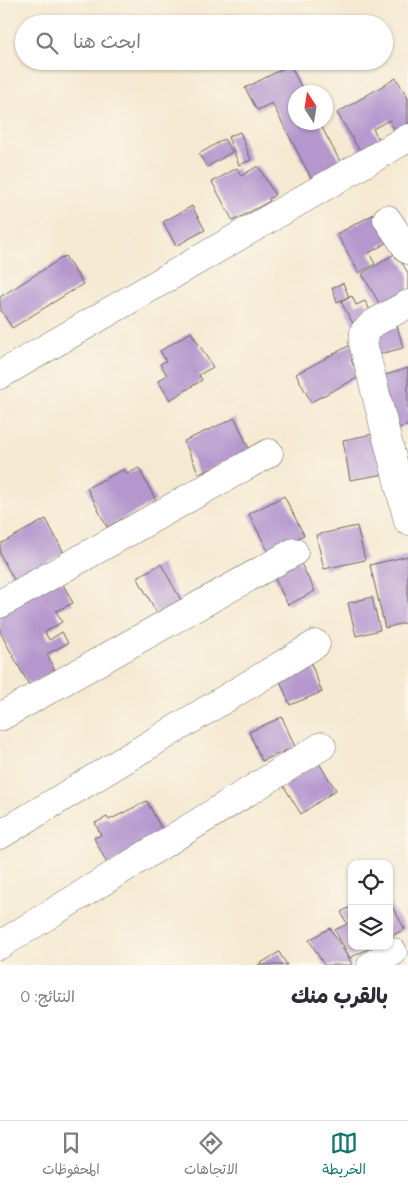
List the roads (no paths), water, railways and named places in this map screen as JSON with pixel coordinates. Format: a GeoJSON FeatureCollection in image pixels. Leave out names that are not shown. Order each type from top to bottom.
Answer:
{"type":"FeatureCollection","features":[{"type":"Feature","properties":{"kind":"street"},"geometry":{"type":"LineString","coordinates":[[0,375],[408,138]]}},
{"type":"Feature","properties":{"kind":"street"},"geometry":{"type":"LineString","coordinates":[[387,219],[408,250]]}},
{"type":"Feature","properties":{"kind":"street"},"geometry":{"type":"LineString","coordinates":[[408,304],[374,322],[364,332],[363,342],[408,521]]}},
{"type":"Feature","properties":{"kind":"street"},"geometry":{"type":"LineString","coordinates":[[0,604],[269,453]]}},
{"type":"Feature","properties":{"kind":"street"},"geometry":{"type":"LineString","coordinates":[[0,717],[294,552]]}},
{"type":"Feature","properties":{"kind":"street"},"geometry":{"type":"LineString","coordinates":[[0,835],[316,644]]}},
{"type":"Feature","properties":{"kind":"street"},"geometry":{"type":"LineString","coordinates":[[0,945],[322,746]]}},
{"type":"Feature","properties":{"kind":"street"},"geometry":{"type":"LineString","coordinates":[[0,956],[6,965]]}}]}
